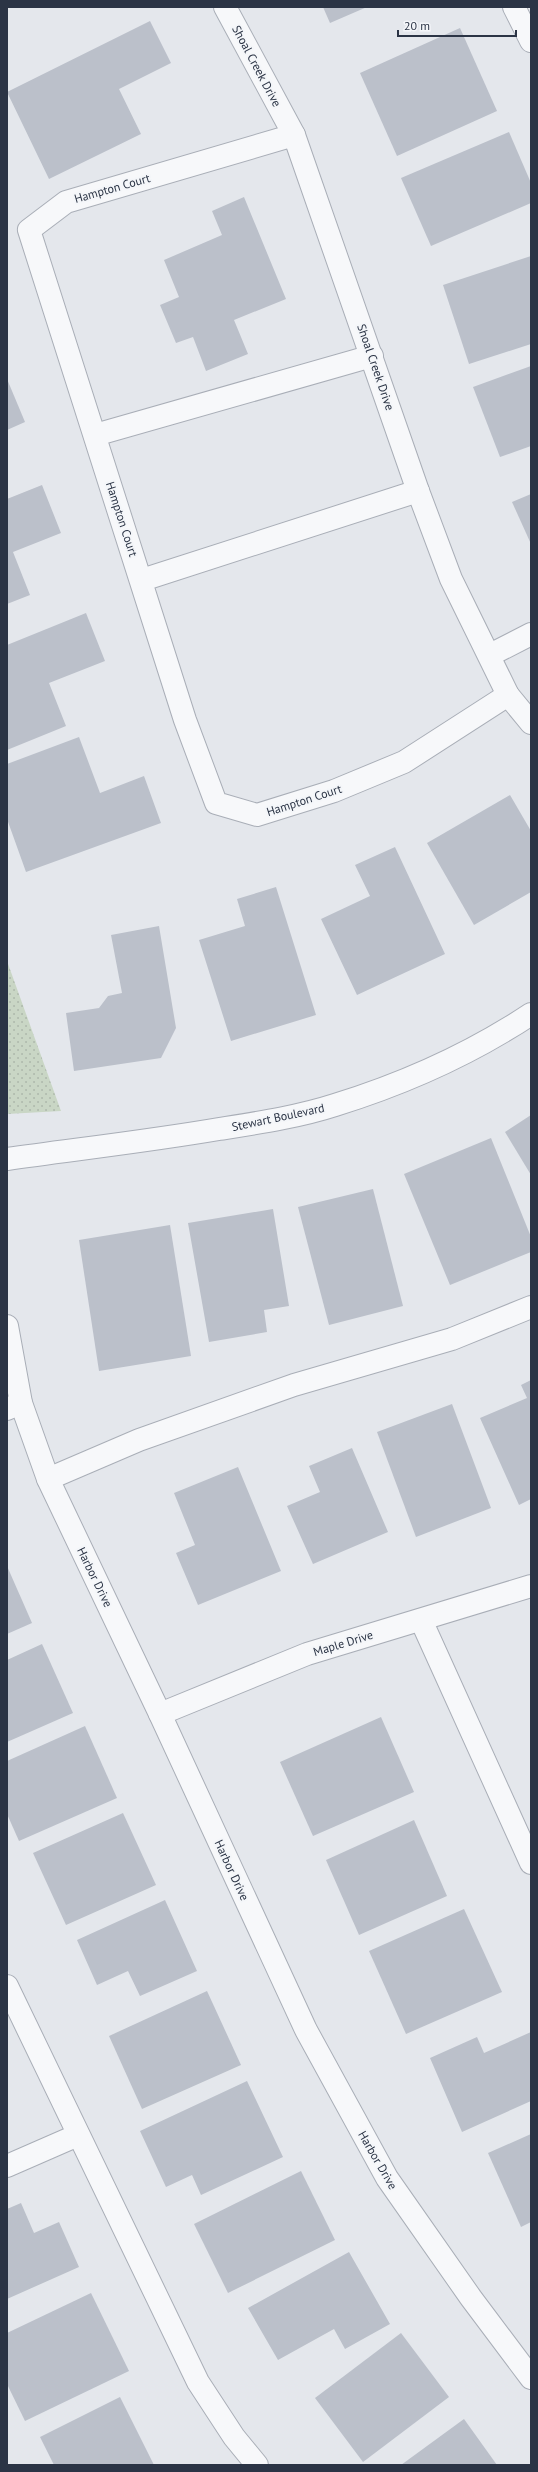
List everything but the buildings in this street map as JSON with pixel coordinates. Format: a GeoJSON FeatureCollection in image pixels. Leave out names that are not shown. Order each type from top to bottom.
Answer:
{"type":"FeatureCollection","features":[{"type":"Feature","properties":{"kind":"street","name":"Shoal Creek Drive"},"geometry":{"type":"LineString","coordinates":[[225,7],[294,136],[418,491],[451,579],[490,655],[508,695],[531,723]]}},
{"type":"Feature","properties":{"kind":"street"},"geometry":{"type":"LineString","coordinates":[[514,7],[531,41]]}},
{"type":"Feature","properties":{"kind":"street","name":"Hampton Court"},"geometry":{"type":"LineString","coordinates":[[294,136],[66,202],[29,230],[142,580],[185,720],[216,803],[257,815],[334,791],[404,762],[508,695]]}},
{"type":"Feature","properties":{"kind":"street"},"geometry":{"type":"LineString","coordinates":[[95,435],[372,356]]}},
{"type":"Feature","properties":{"kind":"street"},"geometry":{"type":"LineString","coordinates":[[142,580],[418,491]]}},
{"type":"Feature","properties":{"kind":"street"},"geometry":{"type":"LineString","coordinates":[[490,655],[531,634]]}},
{"type":"Feature","properties":{"kind":"street","name":"Stewart Boulevard"},"geometry":{"type":"LineString","coordinates":[[7,1158],[159,1139],[258,1123],[334,1106],[416,1076],[512,1026],[531,1014]]}},
{"type":"Feature","properties":{"kind":"street"},"geometry":{"type":"LineString","coordinates":[[48,1479],[139,1440],[294,1385],[452,1339],[531,1307]]}},
{"type":"Feature","properties":{"kind":"street","name":"Harbor Drive"},"geometry":{"type":"LineString","coordinates":[[7,1326],[14,1406],[160,1714],[306,2030],[387,2178],[471,2298],[531,2378]]}},
{"type":"Feature","properties":{"kind":"street","name":"Maple Drive"},"geometry":{"type":"LineString","coordinates":[[160,1714],[307,1654],[531,1586]]}},
{"type":"Feature","properties":{"kind":"street"},"geometry":{"type":"LineString","coordinates":[[421,1620],[531,1863]]}},
{"type":"Feature","properties":{"kind":"street"},"geometry":{"type":"LineString","coordinates":[[7,1986],[198,2382],[234,2437],[257,2465]]}},
{"type":"Feature","properties":{"kind":"street"},"geometry":{"type":"LineString","coordinates":[[7,2166],[78,2134]]}},
{"type":"Feature","properties":{"kind":"green space"},"geometry":{"type":"Polygon","coordinates":[[[7,961],[61,1111],[7,1114],[7,961]]]}}]}
